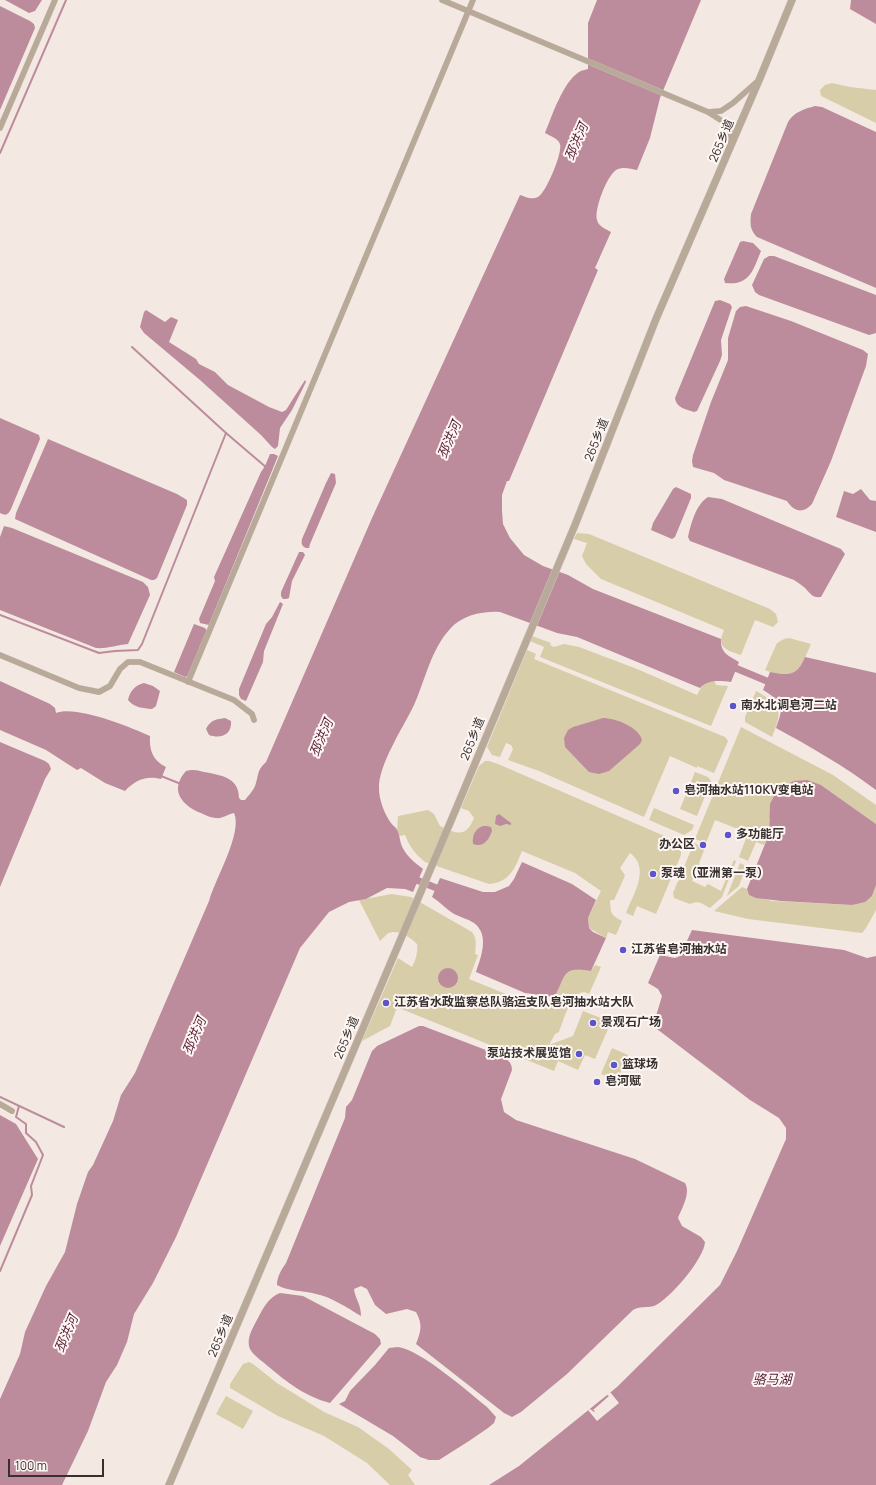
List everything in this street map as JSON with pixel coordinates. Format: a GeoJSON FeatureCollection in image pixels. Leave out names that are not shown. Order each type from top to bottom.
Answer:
{"type":"FeatureCollection","features":[{"type":"Feature","properties":{"kind":"street"},"geometry":{"type":"LineString","coordinates":[[0,128],[55,0]]}},
{"type":"Feature","properties":{"kind":"street"},"geometry":{"type":"LineString","coordinates":[[442,0],[708,112],[730,126],[731,148]]}},
{"type":"Feature","properties":{"kind":"street"},"geometry":{"type":"LineString","coordinates":[[188,682],[472,0]]}},
{"type":"Feature","properties":{"kind":"street","name":"265乡道"},"geometry":{"type":"LineString","coordinates":[[169,1485],[394,957],[569,539],[656,319],[731,148],[792,0]]}},
{"type":"Feature","properties":{"kind":"street"},"geometry":{"type":"LineString","coordinates":[[708,112],[721,111],[733,103],[760,78]]}},
{"type":"Feature","properties":{"kind":"street"},"geometry":{"type":"LineString","coordinates":[[0,655],[79,688],[99,692],[110,686],[120,669],[128,662],[140,662],[234,700],[252,714],[254,720]]}},
{"type":"Feature","properties":{"kind":"street"},"geometry":{"type":"LineString","coordinates":[[0,1104],[12,1111]]}},
{"type":"Feature","properties":{"kind":"shaded area"},"geometry":{"type":"Polygon","coordinates":[[[832,83],[876,90],[876,123],[821,96],[820,90],[825,85],[832,83]]]}},
{"type":"Feature","properties":{"kind":"shaded area"},"geometry":{"type":"Polygon","coordinates":[[[577,533],[589,534],[770,609],[776,614],[778,622],[773,627],[755,620],[741,655],[731,652],[723,646],[722,643],[721,639],[724,630],[601,579],[586,564],[582,556],[587,543],[574,539],[577,533]]]}},
{"type":"Feature","properties":{"kind":"shaded area"},"geometry":{"type":"Polygon","coordinates":[[[532,636],[551,643],[550,645],[554,647],[564,644],[579,647],[637,669],[697,695],[703,685],[714,680],[716,685],[728,686],[711,726],[540,657],[544,647],[530,641],[532,636]]]}},
{"type":"Feature","properties":{"kind":"shaded area"},"geometry":{"type":"Polygon","coordinates":[[[789,638],[811,644],[800,667],[790,674],[784,675],[775,674],[765,670],[777,643],[789,638]]]}},
{"type":"Feature","properties":{"kind":"shaded area"},"geometry":{"type":"Polygon","coordinates":[[[527,650],[536,654],[534,659],[725,737],[728,741],[714,773],[697,766],[697,768],[670,756],[644,817],[539,771],[508,760],[513,749],[511,745],[506,743],[500,757],[492,755],[487,747],[527,650]]]}},
{"type":"Feature","properties":{"kind":"shaded area"},"geometry":{"type":"Polygon","coordinates":[[[756,691],[771,700],[778,709],[778,720],[772,737],[745,722],[745,717],[756,691]]]}},
{"type":"Feature","properties":{"kind":"shaded area"},"geometry":{"type":"Polygon","coordinates":[[[741,727],[833,775],[876,805],[876,824],[821,785],[769,819],[769,834],[764,845],[756,842],[748,861],[739,857],[748,833],[715,820],[706,843],[695,839],[741,727]]]}},
{"type":"Feature","properties":{"kind":"shaded area"},"geometry":{"type":"Polygon","coordinates":[[[485,761],[498,764],[676,841],[681,845],[681,855],[656,914],[637,906],[633,916],[626,913],[636,890],[640,874],[636,859],[630,853],[620,868],[625,875],[624,878],[614,900],[610,900],[612,913],[615,917],[622,921],[616,935],[608,932],[606,938],[589,928],[588,918],[601,891],[575,873],[522,851],[517,863],[507,877],[496,883],[489,884],[425,862],[421,859],[413,850],[405,835],[399,836],[397,830],[398,816],[428,810],[434,814],[440,826],[456,832],[468,829],[474,818],[469,811],[461,808],[479,766],[485,761]]]}},
{"type":"Feature","properties":{"kind":"shaded area"},"geometry":{"type":"Polygon","coordinates":[[[695,772],[708,777],[711,781],[697,816],[680,809],[695,772]]]}},
{"type":"Feature","properties":{"kind":"shaded area"},"geometry":{"type":"Polygon","coordinates":[[[654,808],[694,825],[692,830],[684,835],[649,820],[654,808]]]}},
{"type":"Feature","properties":{"kind":"shaded area"},"geometry":{"type":"Polygon","coordinates":[[[694,843],[705,848],[692,881],[705,887],[708,884],[721,891],[734,860],[736,861],[722,897],[710,908],[700,903],[696,902],[690,904],[674,898],[673,893],[694,843]]]}},
{"type":"Feature","properties":{"kind":"shaded area"},"geometry":{"type":"Polygon","coordinates":[[[740,863],[746,866],[739,886],[727,896],[740,863]]]}},
{"type":"Feature","properties":{"kind":"shaded area"},"geometry":{"type":"Polygon","coordinates":[[[876,885],[876,910],[862,933],[748,919],[714,911],[742,887],[747,889],[749,895],[772,901],[852,905],[872,896],[876,885]]]}},
{"type":"Feature","properties":{"kind":"shaded area"},"geometry":{"type":"Polygon","coordinates":[[[392,894],[411,897],[472,932],[476,945],[475,954],[478,955],[469,979],[523,1001],[551,1003],[554,1001],[562,979],[569,972],[574,970],[591,971],[595,965],[601,967],[589,994],[583,992],[578,994],[574,999],[566,1013],[559,1032],[555,1034],[549,1045],[573,1036],[583,1011],[611,1022],[595,1059],[585,1055],[578,1070],[558,1061],[554,1071],[399,1008],[396,1010],[390,1026],[362,1041],[398,958],[412,967],[415,961],[417,944],[403,934],[395,932],[387,934],[380,941],[359,900],[392,894]]]}},
{"type":"Feature","properties":{"kind":"shaded area","name":"篮球场"},"geometry":{"type":"Polygon","coordinates":[[[612,1048],[628,1055],[617,1081],[601,1074],[612,1048]]]}},
{"type":"Feature","properties":{"kind":"shaded area"},"geometry":{"type":"Polygon","coordinates":[[[249,1362],[277,1383],[324,1412],[358,1427],[389,1449],[412,1470],[408,1475],[415,1485],[390,1485],[367,1463],[324,1436],[278,1416],[230,1388],[230,1384],[243,1364],[249,1362]]]}},
{"type":"Feature","properties":{"kind":"shaded area"},"geometry":{"type":"Polygon","coordinates":[[[226,1396],[253,1411],[243,1429],[216,1414],[226,1396]]]}},
{"type":"Feature","properties":{"kind":"water"},"geometry":{"type":"Polygon","coordinates":[[[5,0],[42,0],[35,11],[29,13],[5,0]]]}},
{"type":"Feature","properties":{"kind":"water","name":"邳洪河"},"geometry":{"type":"Polygon","coordinates":[[[597,0],[701,0],[660,98],[650,138],[637,170],[624,168],[616,170],[612,173],[602,193],[597,208],[597,220],[601,226],[611,232],[595,268],[598,270],[509,481],[507,481],[502,495],[503,524],[510,538],[524,555],[543,566],[568,575],[593,589],[721,639],[722,648],[726,654],[739,662],[731,682],[711,682],[700,688],[577,637],[557,633],[500,612],[480,613],[467,617],[460,620],[450,629],[443,637],[433,656],[414,705],[382,769],[380,779],[380,798],[387,816],[397,829],[401,844],[407,855],[423,869],[413,892],[405,889],[387,888],[366,899],[349,902],[329,912],[300,948],[176,1237],[153,1283],[134,1314],[127,1342],[117,1365],[106,1382],[88,1431],[62,1485],[0,1485],[0,1399],[20,1354],[25,1332],[46,1286],[65,1252],[77,1204],[88,1172],[93,1165],[113,1121],[121,1095],[135,1073],[232,844],[236,822],[234,813],[218,818],[198,812],[186,804],[179,795],[178,790],[181,778],[186,771],[191,770],[216,774],[232,781],[236,786],[239,798],[241,800],[245,800],[252,792],[259,771],[266,762],[372,518],[520,195],[531,198],[538,197],[545,188],[553,172],[559,155],[560,144],[556,139],[545,133],[568,83],[579,72],[588,69],[588,23],[597,0]]]}},
{"type":"Feature","properties":{"kind":"water"},"geometry":{"type":"Polygon","coordinates":[[[851,0],[876,0],[876,24],[850,9],[851,0]]]}},
{"type":"Feature","properties":{"kind":"water"},"geometry":{"type":"Polygon","coordinates":[[[0,6],[30,21],[34,24],[35,28],[0,110],[0,6]]]}},
{"type":"Feature","properties":{"kind":"water"},"geometry":{"type":"Polygon","coordinates":[[[815,106],[822,107],[876,132],[876,288],[757,237],[752,229],[751,214],[788,122],[796,113],[815,106]]]}},
{"type":"Feature","properties":{"kind":"water"},"geometry":{"type":"Polygon","coordinates":[[[743,241],[753,243],[761,251],[756,264],[745,279],[740,282],[725,283],[724,279],[740,242],[743,241]]]}},
{"type":"Feature","properties":{"kind":"water"},"geometry":{"type":"Polygon","coordinates":[[[769,256],[774,256],[876,295],[876,333],[869,335],[759,295],[755,292],[752,285],[764,259],[769,256]]]}},
{"type":"Feature","properties":{"kind":"water"},"geometry":{"type":"Polygon","coordinates":[[[720,300],[730,304],[732,307],[721,340],[722,355],[697,411],[694,412],[679,406],[675,398],[715,301],[720,300]]]}},
{"type":"Feature","properties":{"kind":"water"},"geometry":{"type":"Polygon","coordinates":[[[746,306],[791,321],[863,350],[868,354],[866,366],[831,461],[812,504],[802,510],[793,508],[787,501],[724,480],[714,473],[693,467],[693,455],[711,402],[728,360],[728,338],[736,311],[740,307],[746,306]]]}},
{"type":"Feature","properties":{"kind":"water"},"geometry":{"type":"Polygon","coordinates":[[[146,310],[165,322],[171,317],[178,320],[169,342],[196,359],[199,364],[215,372],[228,385],[269,407],[282,412],[286,410],[305,380],[306,382],[292,410],[280,428],[278,446],[275,449],[200,380],[144,333],[140,327],[144,312],[146,310]]]}},
{"type":"Feature","properties":{"kind":"water"},"geometry":{"type":"Polygon","coordinates":[[[0,418],[39,435],[40,439],[11,509],[8,514],[5,515],[0,513],[0,418]]]}},
{"type":"Feature","properties":{"kind":"water"},"geometry":{"type":"Polygon","coordinates":[[[48,439],[177,494],[187,500],[187,505],[157,578],[151,580],[15,519],[16,513],[48,439]]]}},
{"type":"Feature","properties":{"kind":"water"},"geometry":{"type":"Polygon","coordinates":[[[270,454],[278,456],[209,625],[200,623],[199,619],[215,581],[214,577],[270,454]]]}},
{"type":"Feature","properties":{"kind":"water"},"geometry":{"type":"Polygon","coordinates":[[[331,473],[335,474],[336,483],[309,548],[306,548],[302,545],[302,539],[331,473]]]}},
{"type":"Feature","properties":{"kind":"water"},"geometry":{"type":"Polygon","coordinates":[[[676,487],[691,494],[691,498],[675,537],[672,539],[651,530],[653,523],[673,489],[676,487]]]}},
{"type":"Feature","properties":{"kind":"water"},"geometry":{"type":"Polygon","coordinates":[[[861,489],[870,500],[876,501],[876,532],[836,517],[844,491],[853,494],[861,489]]]}},
{"type":"Feature","properties":{"kind":"water"},"geometry":{"type":"Polygon","coordinates":[[[708,497],[722,499],[841,549],[845,554],[821,597],[812,595],[794,580],[690,541],[688,537],[697,509],[708,497]]]}},
{"type":"Feature","properties":{"kind":"water"},"geometry":{"type":"Polygon","coordinates":[[[4,526],[143,582],[148,587],[150,595],[128,644],[96,648],[0,610],[0,537],[4,526]]]}},
{"type":"Feature","properties":{"kind":"water"},"geometry":{"type":"Polygon","coordinates":[[[299,552],[303,552],[305,555],[292,581],[289,598],[283,599],[281,592],[299,552]]]}},
{"type":"Feature","properties":{"kind":"water"},"geometry":{"type":"Polygon","coordinates":[[[280,602],[283,604],[264,651],[263,662],[246,701],[241,699],[239,689],[266,624],[272,617],[280,602]]]}},
{"type":"Feature","properties":{"kind":"water"},"geometry":{"type":"Polygon","coordinates":[[[194,624],[205,628],[207,631],[188,676],[185,677],[174,672],[194,624]]]}},
{"type":"Feature","properties":{"kind":"water"},"geometry":{"type":"Polygon","coordinates":[[[805,657],[876,673],[876,790],[827,757],[776,728],[781,710],[780,706],[775,698],[763,690],[770,672],[782,674],[792,673],[799,668],[805,657]]]}},
{"type":"Feature","properties":{"kind":"water"},"geometry":{"type":"Polygon","coordinates":[[[0,681],[50,704],[55,708],[56,713],[65,711],[89,714],[130,727],[150,736],[150,746],[155,758],[166,767],[161,779],[141,779],[125,791],[105,783],[81,768],[77,770],[46,750],[0,730],[0,681]]]}},
{"type":"Feature","properties":{"kind":"water"},"geometry":{"type":"Polygon","coordinates":[[[144,683],[153,686],[160,691],[156,706],[152,709],[136,706],[128,700],[133,689],[144,683]]]}},
{"type":"Feature","properties":{"kind":"water"},"geometry":{"type":"Polygon","coordinates":[[[225,718],[231,721],[230,730],[228,733],[221,736],[209,735],[206,729],[210,724],[225,718]]]}},
{"type":"Feature","properties":{"kind":"water"},"geometry":{"type":"Polygon","coordinates":[[[603,718],[608,718],[632,727],[640,735],[642,740],[640,744],[609,771],[599,774],[589,772],[565,747],[564,738],[568,730],[573,727],[603,718]]]}},
{"type":"Feature","properties":{"kind":"water"},"geometry":{"type":"Polygon","coordinates":[[[0,742],[45,761],[49,764],[51,769],[45,779],[0,887],[0,742]]]}},
{"type":"Feature","properties":{"kind":"water"},"geometry":{"type":"Polygon","coordinates":[[[807,780],[821,785],[876,824],[876,885],[872,896],[865,902],[852,905],[781,901],[756,898],[749,895],[747,889],[769,834],[770,804],[775,794],[783,786],[794,781],[807,780]]]}},
{"type":"Feature","properties":{"kind":"water"},"geometry":{"type":"Polygon","coordinates":[[[499,814],[511,823],[511,825],[506,824],[500,826],[495,824],[496,816],[499,814]]]}},
{"type":"Feature","properties":{"kind":"water"},"geometry":{"type":"Polygon","coordinates":[[[483,826],[491,827],[492,831],[489,837],[483,844],[473,844],[475,833],[483,826]]]}},
{"type":"Feature","properties":{"kind":"water"},"geometry":{"type":"Polygon","coordinates":[[[522,862],[572,884],[596,900],[588,918],[589,928],[593,932],[606,938],[591,971],[570,971],[561,982],[555,997],[525,993],[476,972],[483,946],[482,934],[479,928],[474,923],[454,914],[432,897],[440,878],[483,892],[495,892],[509,886],[522,862]]]}},
{"type":"Feature","properties":{"kind":"water","name":"骆马湖"},"geometry":{"type":"Polygon","coordinates":[[[692,930],[844,950],[867,958],[876,956],[876,1485],[489,1485],[519,1466],[617,1387],[720,1285],[737,1251],[786,1139],[786,1128],[779,1118],[750,1100],[653,1026],[662,996],[658,989],[648,983],[660,955],[675,958],[680,956],[692,930]]]}},
{"type":"Feature","properties":{"kind":"water"},"geometry":{"type":"Polygon","coordinates":[[[448,968],[455,971],[458,978],[455,985],[448,988],[441,985],[438,978],[441,971],[448,968]]]}},
{"type":"Feature","properties":{"kind":"water"},"geometry":{"type":"Polygon","coordinates":[[[419,1026],[423,1026],[499,1055],[508,1061],[511,1064],[512,1070],[501,1099],[504,1112],[516,1120],[635,1159],[685,1183],[687,1187],[686,1196],[678,1218],[682,1226],[701,1237],[705,1242],[699,1258],[685,1278],[668,1296],[654,1306],[633,1310],[567,1374],[521,1412],[512,1417],[504,1413],[416,1344],[419,1335],[420,1321],[416,1312],[407,1309],[386,1314],[375,1305],[367,1289],[361,1286],[354,1289],[361,1316],[322,1295],[286,1289],[277,1285],[282,1268],[286,1263],[345,1118],[346,1107],[352,1100],[372,1051],[377,1046],[419,1026]]]}},
{"type":"Feature","properties":{"kind":"water"},"geometry":{"type":"Polygon","coordinates":[[[0,1115],[16,1124],[38,1159],[0,1246],[0,1115]]]}},
{"type":"Feature","properties":{"kind":"water"},"geometry":{"type":"Polygon","coordinates":[[[280,1293],[303,1296],[375,1334],[380,1339],[381,1344],[330,1403],[311,1396],[278,1375],[257,1357],[250,1348],[250,1335],[262,1310],[273,1297],[280,1293]]]}},
{"type":"Feature","properties":{"kind":"water"},"geometry":{"type":"Polygon","coordinates":[[[398,1347],[419,1355],[456,1382],[487,1407],[496,1417],[494,1423],[439,1460],[429,1460],[420,1457],[393,1436],[339,1404],[345,1401],[350,1391],[389,1348],[398,1347]]]}},
{"type":"Feature","properties":{"kind":"pier"},"geometry":{"type":"Polygon","coordinates":[[[610,1392],[619,1403],[597,1421],[588,1410],[590,1409],[594,1412],[595,1411],[593,1410],[609,1396],[607,1395],[610,1392]]]}},
{"type":"Feature","properties":{"kind":"waterway"},"geometry":{"type":"LineString","coordinates":[[0,153],[66,0]]}},
{"type":"Feature","properties":{"kind":"waterway"},"geometry":{"type":"LineString","coordinates":[[132,347],[226,433],[267,468]]}},
{"type":"Feature","properties":{"kind":"waterway"},"geometry":{"type":"LineString","coordinates":[[0,615],[99,653],[138,650],[142,644],[226,433]]}},
{"type":"Feature","properties":{"kind":"waterway"},"geometry":{"type":"LineString","coordinates":[[728,665],[774,684]]}},
{"type":"Feature","properties":{"kind":"waterway"},"geometry":{"type":"LineString","coordinates":[[161,776],[181,784]]}},
{"type":"Feature","properties":{"kind":"waterway"},"geometry":{"type":"LineString","coordinates":[[409,877],[444,891]]}},
{"type":"Feature","properties":{"kind":"waterway"},"geometry":{"type":"LineString","coordinates":[[0,1097],[64,1127]]}},
{"type":"Feature","properties":{"kind":"waterway"},"geometry":{"type":"LineString","coordinates":[[0,1271],[32,1195],[31,1186],[43,1155],[36,1142],[26,1133],[26,1124],[16,1117],[19,1106]]}},
{"type":"Feature","properties":{"kind":"place","name":"南水北调皂河二站"},"geometry":{"type":"Point","coordinates":[733,706]}},
{"type":"Feature","properties":{"kind":"place","name":"皂河抽水站110KV变电站"},"geometry":{"type":"Point","coordinates":[676,791]}},
{"type":"Feature","properties":{"kind":"place","name":"多功能厅"},"geometry":{"type":"Point","coordinates":[728,835]}},
{"type":"Feature","properties":{"kind":"place","name":"办公区"},"geometry":{"type":"Point","coordinates":[703,845]}},
{"type":"Feature","properties":{"kind":"place","name":"泵魂（亚洲第一泵）"},"geometry":{"type":"Point","coordinates":[653,874]}},
{"type":"Feature","properties":{"kind":"place","name":"江苏省皂河抽水站"},"geometry":{"type":"Point","coordinates":[623,950]}},
{"type":"Feature","properties":{"kind":"place","name":"江苏省水政监察总队骆运支队皂河抽水站大队"},"geometry":{"type":"Point","coordinates":[386,1003]}},
{"type":"Feature","properties":{"kind":"place","name":"景观石广场"},"geometry":{"type":"Point","coordinates":[593,1023]}},
{"type":"Feature","properties":{"kind":"place","name":"泵站技术展览馆"},"geometry":{"type":"Point","coordinates":[579,1054]}},
{"type":"Feature","properties":{"kind":"place","name":"篮球场"},"geometry":{"type":"Point","coordinates":[614,1065]}},
{"type":"Feature","properties":{"kind":"place","name":"皂河赋"},"geometry":{"type":"Point","coordinates":[597,1082]}}]}
